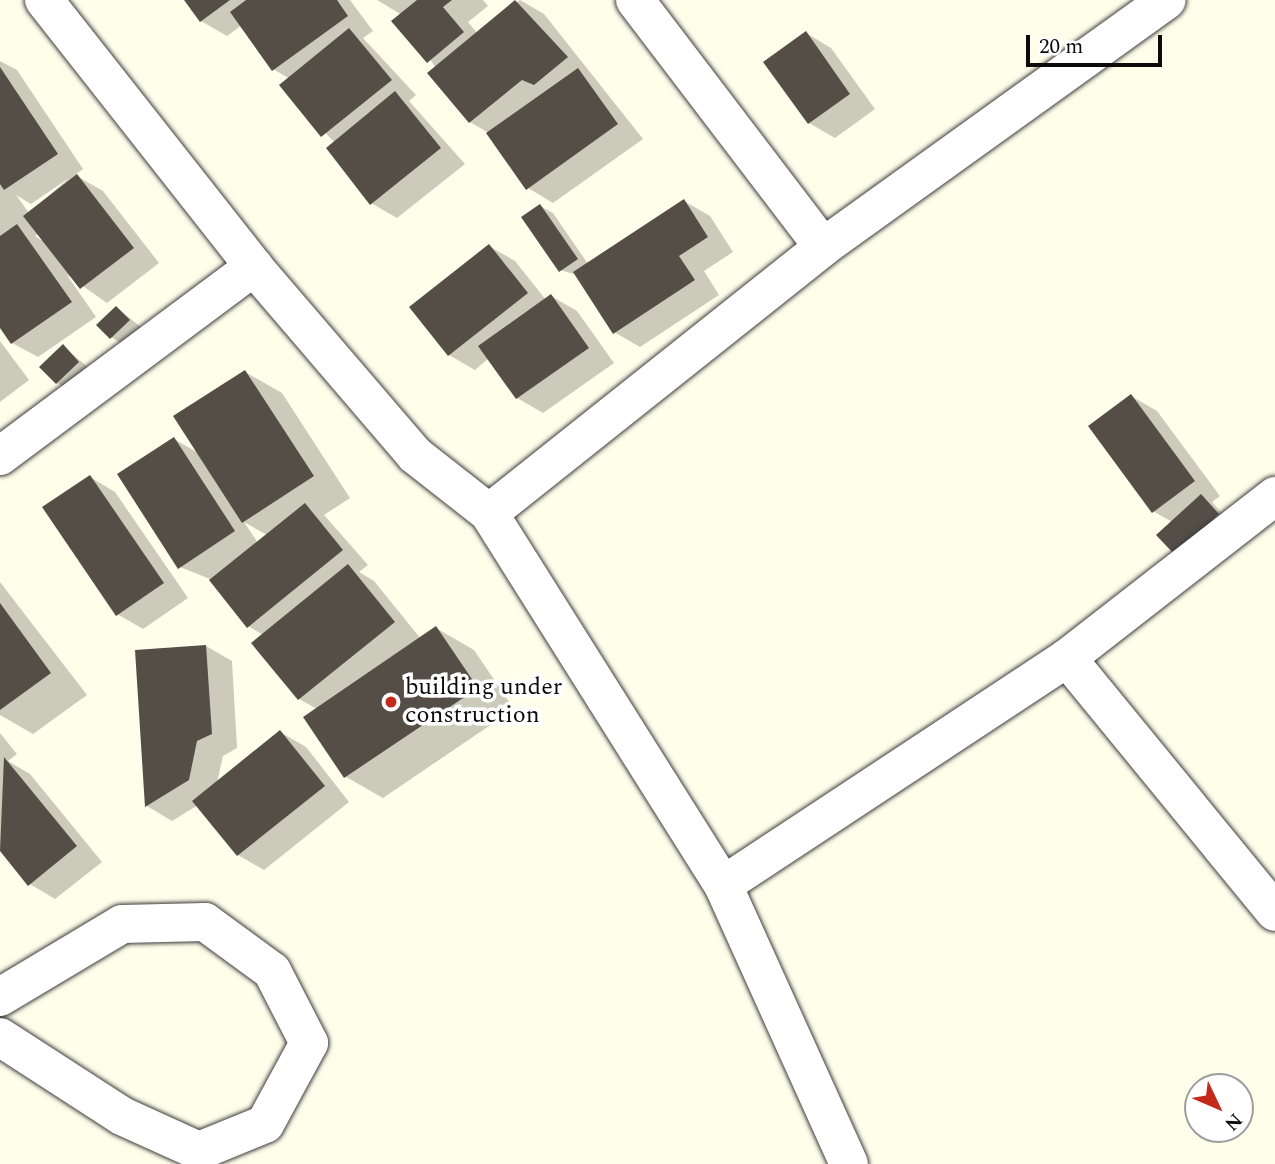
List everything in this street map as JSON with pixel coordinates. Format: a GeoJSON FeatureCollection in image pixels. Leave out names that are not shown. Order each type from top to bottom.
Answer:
{"type":"FeatureCollection","features":[{"type":"Feature","properties":{"kind":"street"},"geometry":{"type":"LineString","coordinates":[[44,0],[254,267],[415,455],[489,513],[723,885],[849,1164]]}},
{"type":"Feature","properties":{"kind":"street"},"geometry":{"type":"LineString","coordinates":[[635,0],[823,247]]}},
{"type":"Feature","properties":{"kind":"street"},"geometry":{"type":"LineString","coordinates":[[489,513],[823,247],[1167,0]]}},
{"type":"Feature","properties":{"kind":"street"},"geometry":{"type":"LineString","coordinates":[[0,456],[254,267]]}},
{"type":"Feature","properties":{"kind":"street"},"geometry":{"type":"LineString","coordinates":[[723,885],[1067,658],[1275,496]]}},
{"type":"Feature","properties":{"kind":"street"},"geometry":{"type":"LineString","coordinates":[[1067,658],[1275,912]]}},
{"type":"Feature","properties":{"kind":"street"},"geometry":{"type":"LineString","coordinates":[[0,997],[122,923],[205,922],[272,971],[310,1043],[265,1125],[199,1151],[122,1116],[0,1037]]}},
{"type":"Feature","properties":{"kind":"building"},"geometry":{"type":"Polygon","coordinates":[[[184,0],[230,0],[200,22],[184,0]]]}},
{"type":"Feature","properties":{"kind":"building"},"geometry":{"type":"Polygon","coordinates":[[[246,0],[337,0],[348,16],[272,71],[230,12],[246,0]]]}},
{"type":"Feature","properties":{"kind":"building"},"geometry":{"type":"Polygon","coordinates":[[[417,0],[452,0],[443,7],[464,32],[427,63],[391,21],[417,0]]]}},
{"type":"Feature","properties":{"kind":"building"},"geometry":{"type":"Polygon","coordinates":[[[515,0],[568,57],[534,85],[522,80],[469,123],[427,73],[515,0]]]}},
{"type":"Feature","properties":{"kind":"building"},"geometry":{"type":"Polygon","coordinates":[[[349,28],[392,80],[321,137],[279,85],[349,28]]]}},
{"type":"Feature","properties":{"kind":"building"},"geometry":{"type":"Polygon","coordinates":[[[806,31],[850,94],[808,124],[763,62],[806,31]]]}},
{"type":"Feature","properties":{"kind":"building"},"geometry":{"type":"Polygon","coordinates":[[[0,67],[58,154],[4,190],[0,184],[0,67]]]}},
{"type":"Feature","properties":{"kind":"building"},"geometry":{"type":"Polygon","coordinates":[[[578,68],[618,124],[526,190],[486,133],[578,68]]]}},
{"type":"Feature","properties":{"kind":"building"},"geometry":{"type":"Polygon","coordinates":[[[395,91],[441,148],[370,205],[326,148],[395,91]]]}},
{"type":"Feature","properties":{"kind":"building"},"geometry":{"type":"Polygon","coordinates":[[[77,174],[134,248],[80,289],[23,216],[77,174]]]}},
{"type":"Feature","properties":{"kind":"building"},"geometry":{"type":"Polygon","coordinates":[[[684,199],[708,237],[679,256],[695,280],[613,334],[573,272],[684,199]]]}},
{"type":"Feature","properties":{"kind":"building"},"geometry":{"type":"Polygon","coordinates":[[[540,204],[578,259],[559,272],[521,217],[540,204]]]}},
{"type":"Feature","properties":{"kind":"building"},"geometry":{"type":"Polygon","coordinates":[[[17,224],[72,302],[11,344],[0,328],[0,236],[17,224]]]}},
{"type":"Feature","properties":{"kind":"building"},"geometry":{"type":"Polygon","coordinates":[[[489,244],[528,293],[448,356],[409,307],[489,244]]]}},
{"type":"Feature","properties":{"kind":"building"},"geometry":{"type":"Polygon","coordinates":[[[551,294],[589,348],[516,399],[478,346],[551,294]]]}},
{"type":"Feature","properties":{"kind":"building"},"geometry":{"type":"Polygon","coordinates":[[[116,306],[130,320],[110,339],[96,325],[116,306]]]}},
{"type":"Feature","properties":{"kind":"building"},"geometry":{"type":"Polygon","coordinates":[[[63,344],[79,362],[56,384],[39,367],[63,344]]]}},
{"type":"Feature","properties":{"kind":"building"},"geometry":{"type":"Polygon","coordinates":[[[245,370],[314,476],[242,523],[173,416],[245,370]]]}},
{"type":"Feature","properties":{"kind":"building"},"geometry":{"type":"Polygon","coordinates":[[[1131,394],[1195,481],[1152,513],[1088,426],[1131,394]]]}},
{"type":"Feature","properties":{"kind":"building"},"geometry":{"type":"Polygon","coordinates":[[[174,437],[235,531],[178,569],[117,474],[174,437]]]}},
{"type":"Feature","properties":{"kind":"building"},"geometry":{"type":"Polygon","coordinates":[[[90,475],[164,583],[116,616],[42,507],[90,475]]]}},
{"type":"Feature","properties":{"kind":"building"},"geometry":{"type":"Polygon","coordinates":[[[1201,494],[1219,514],[1175,555],[1156,535],[1201,494]]]}},
{"type":"Feature","properties":{"kind":"building"},"geometry":{"type":"Polygon","coordinates":[[[305,503],[343,550],[247,628],[209,580],[305,503]]]}},
{"type":"Feature","properties":{"kind":"building"},"geometry":{"type":"Polygon","coordinates":[[[348,564],[395,622],[298,700],[251,643],[348,564]]]}},
{"type":"Feature","properties":{"kind":"building"},"geometry":{"type":"Polygon","coordinates":[[[0,603],[51,673],[0,710],[0,603]]]}},
{"type":"Feature","properties":{"kind":"building","name":"building under construction"},"geometry":{"type":"Polygon","coordinates":[[[436,626],[478,688],[344,778],[303,717],[436,626]]]}},
{"type":"Feature","properties":{"kind":"building"},"geometry":{"type":"Polygon","coordinates":[[[206,645],[212,734],[197,741],[189,780],[145,807],[135,650],[206,645]]]}},
{"type":"Feature","properties":{"kind":"building"},"geometry":{"type":"Polygon","coordinates":[[[280,730],[325,786],[237,856],[192,801],[280,730]]]}},
{"type":"Feature","properties":{"kind":"building"},"geometry":{"type":"Polygon","coordinates":[[[4,757],[77,846],[28,886],[0,851],[4,757]]]}},
{"type":"Feature","properties":{"kind":"place","name":"building under construction"},"geometry":{"type":"Point","coordinates":[391,702]}}]}
